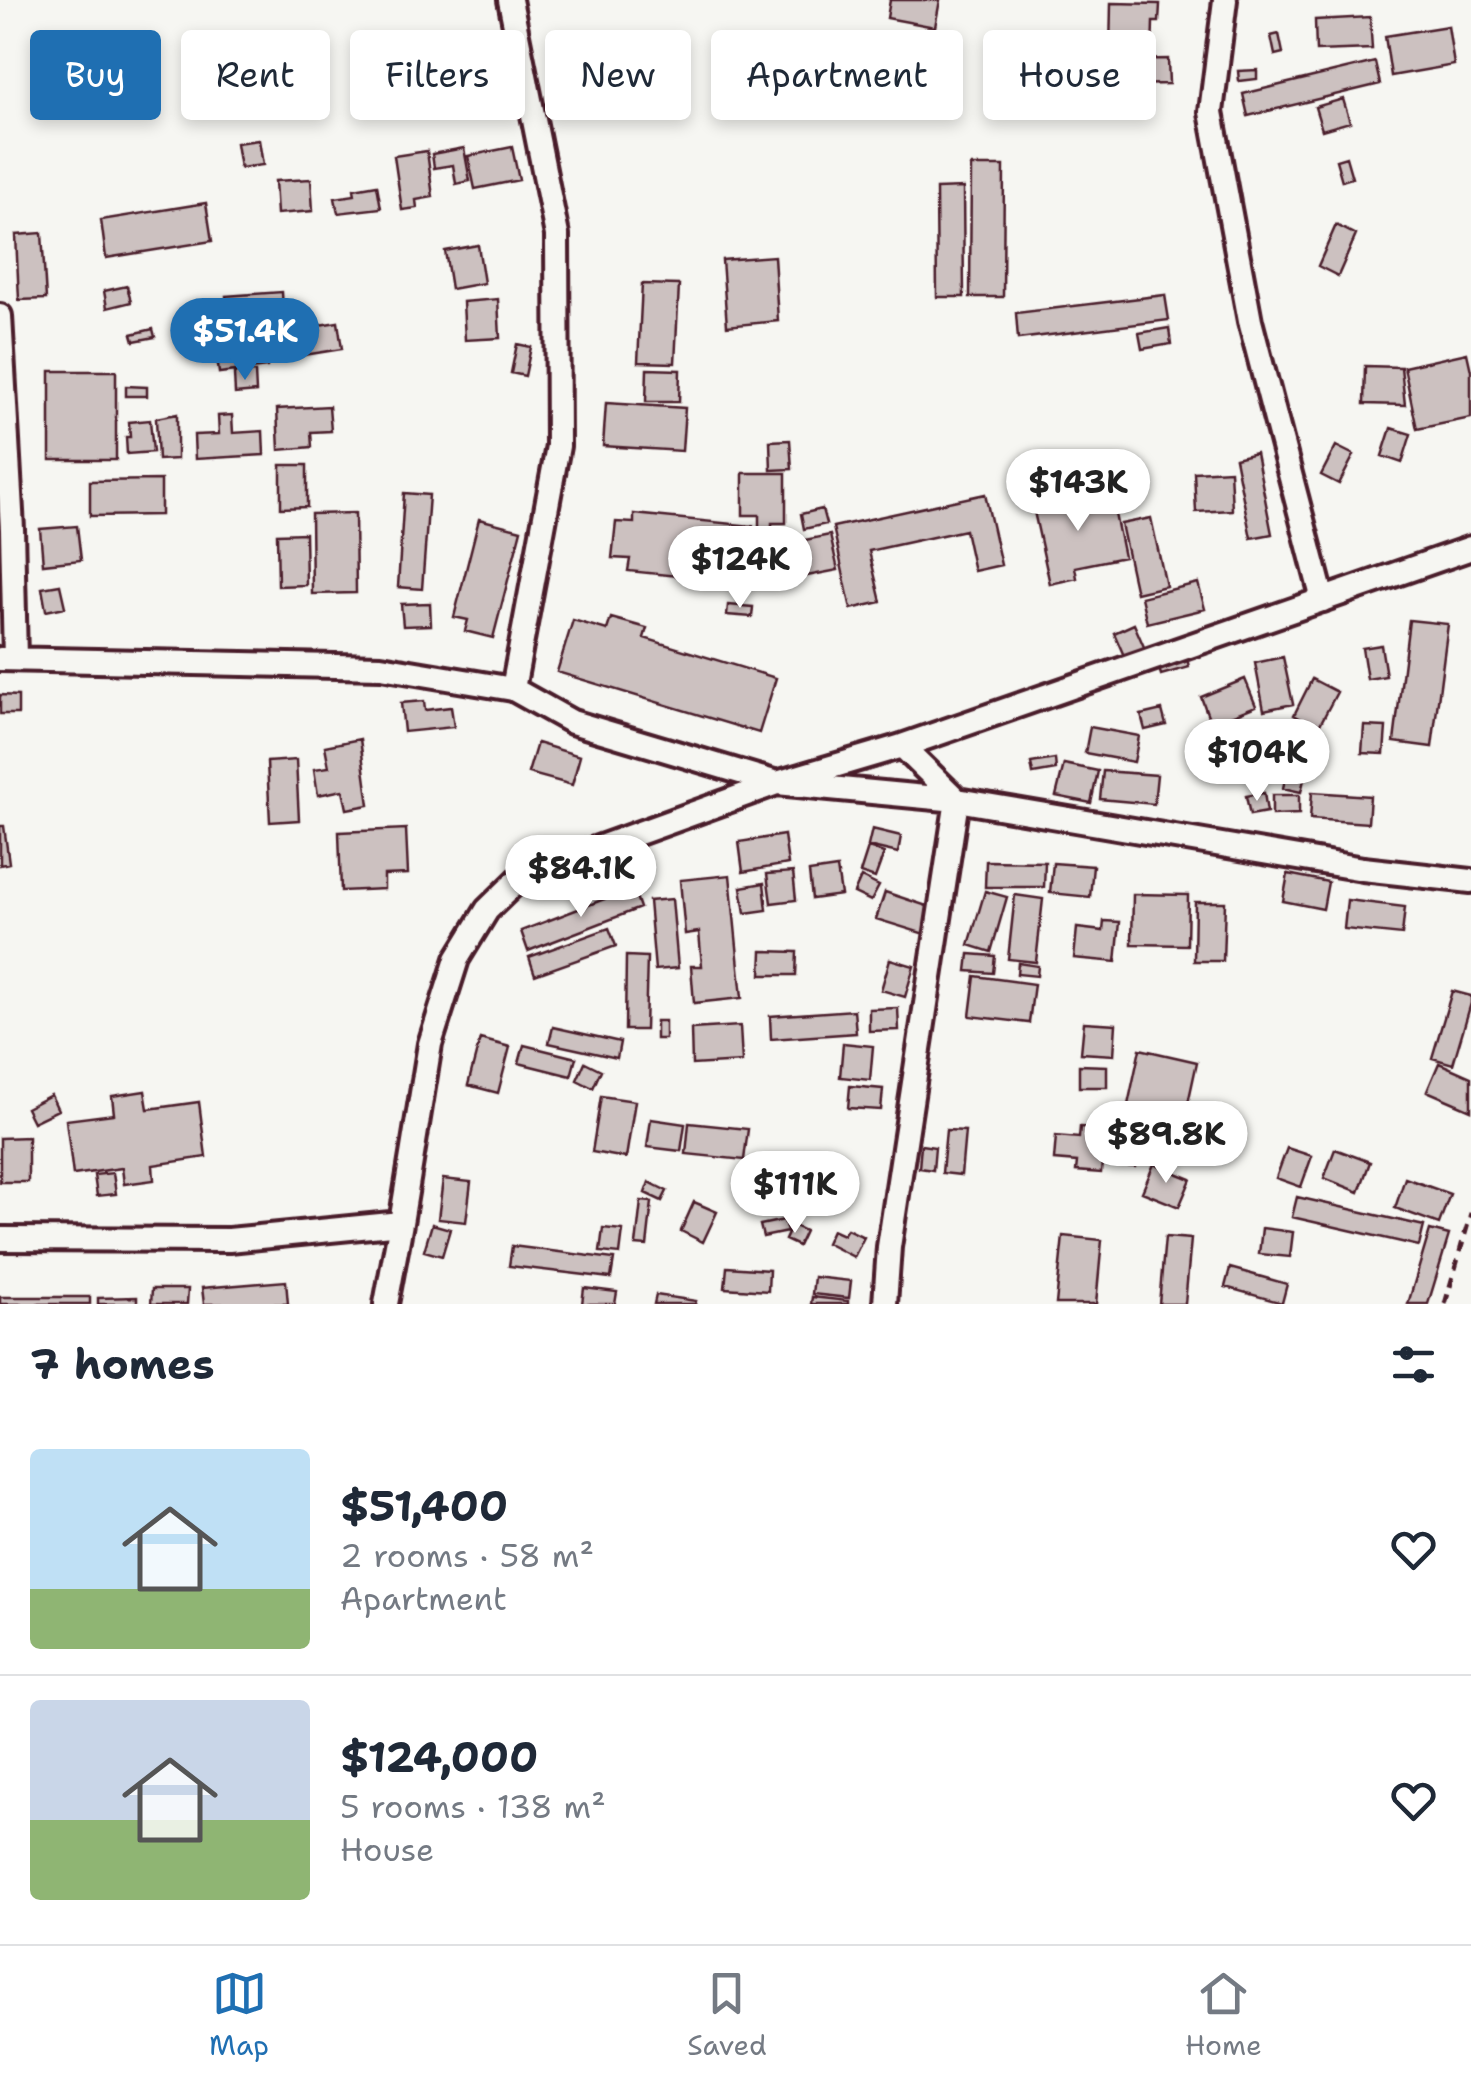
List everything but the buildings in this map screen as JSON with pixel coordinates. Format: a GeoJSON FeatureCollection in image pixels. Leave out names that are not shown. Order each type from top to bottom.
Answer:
{"type":"FeatureCollection","features":[{"type":"Feature","properties":{"kind":"street"},"geometry":{"type":"LineString","coordinates":[[510,0],[557,235],[558,446],[513,690]]}},
{"type":"Feature","properties":{"kind":"street"},"geometry":{"type":"LineString","coordinates":[[1225,0],[1210,112],[1250,322],[1323,600]]}},
{"type":"Feature","properties":{"kind":"street"},"geometry":{"type":"LineString","coordinates":[[0,316],[12,529],[7,659],[381,666],[513,690],[572,722],[778,784],[957,800],[1363,869],[1471,881]]}},
{"type":"Feature","properties":{"kind":"street"},"geometry":{"type":"LineString","coordinates":[[386,1304],[430,1044],[456,959],[487,910],[523,875],[1471,548]]}},
{"type":"Feature","properties":{"kind":"street"},"geometry":{"type":"LineString","coordinates":[[902,746],[957,800]]}},
{"type":"Feature","properties":{"kind":"street"},"geometry":{"type":"LineString","coordinates":[[885,1304],[889,1246],[957,800]]}},
{"type":"Feature","properties":{"kind":"street"},"geometry":{"type":"LineString","coordinates":[[0,1240],[229,1240],[401,1223]]}},
{"type":"Feature","properties":{"kind":"path"},"geometry":{"type":"LineString","coordinates":[[1446,1304],[1471,1213]]}}]}
